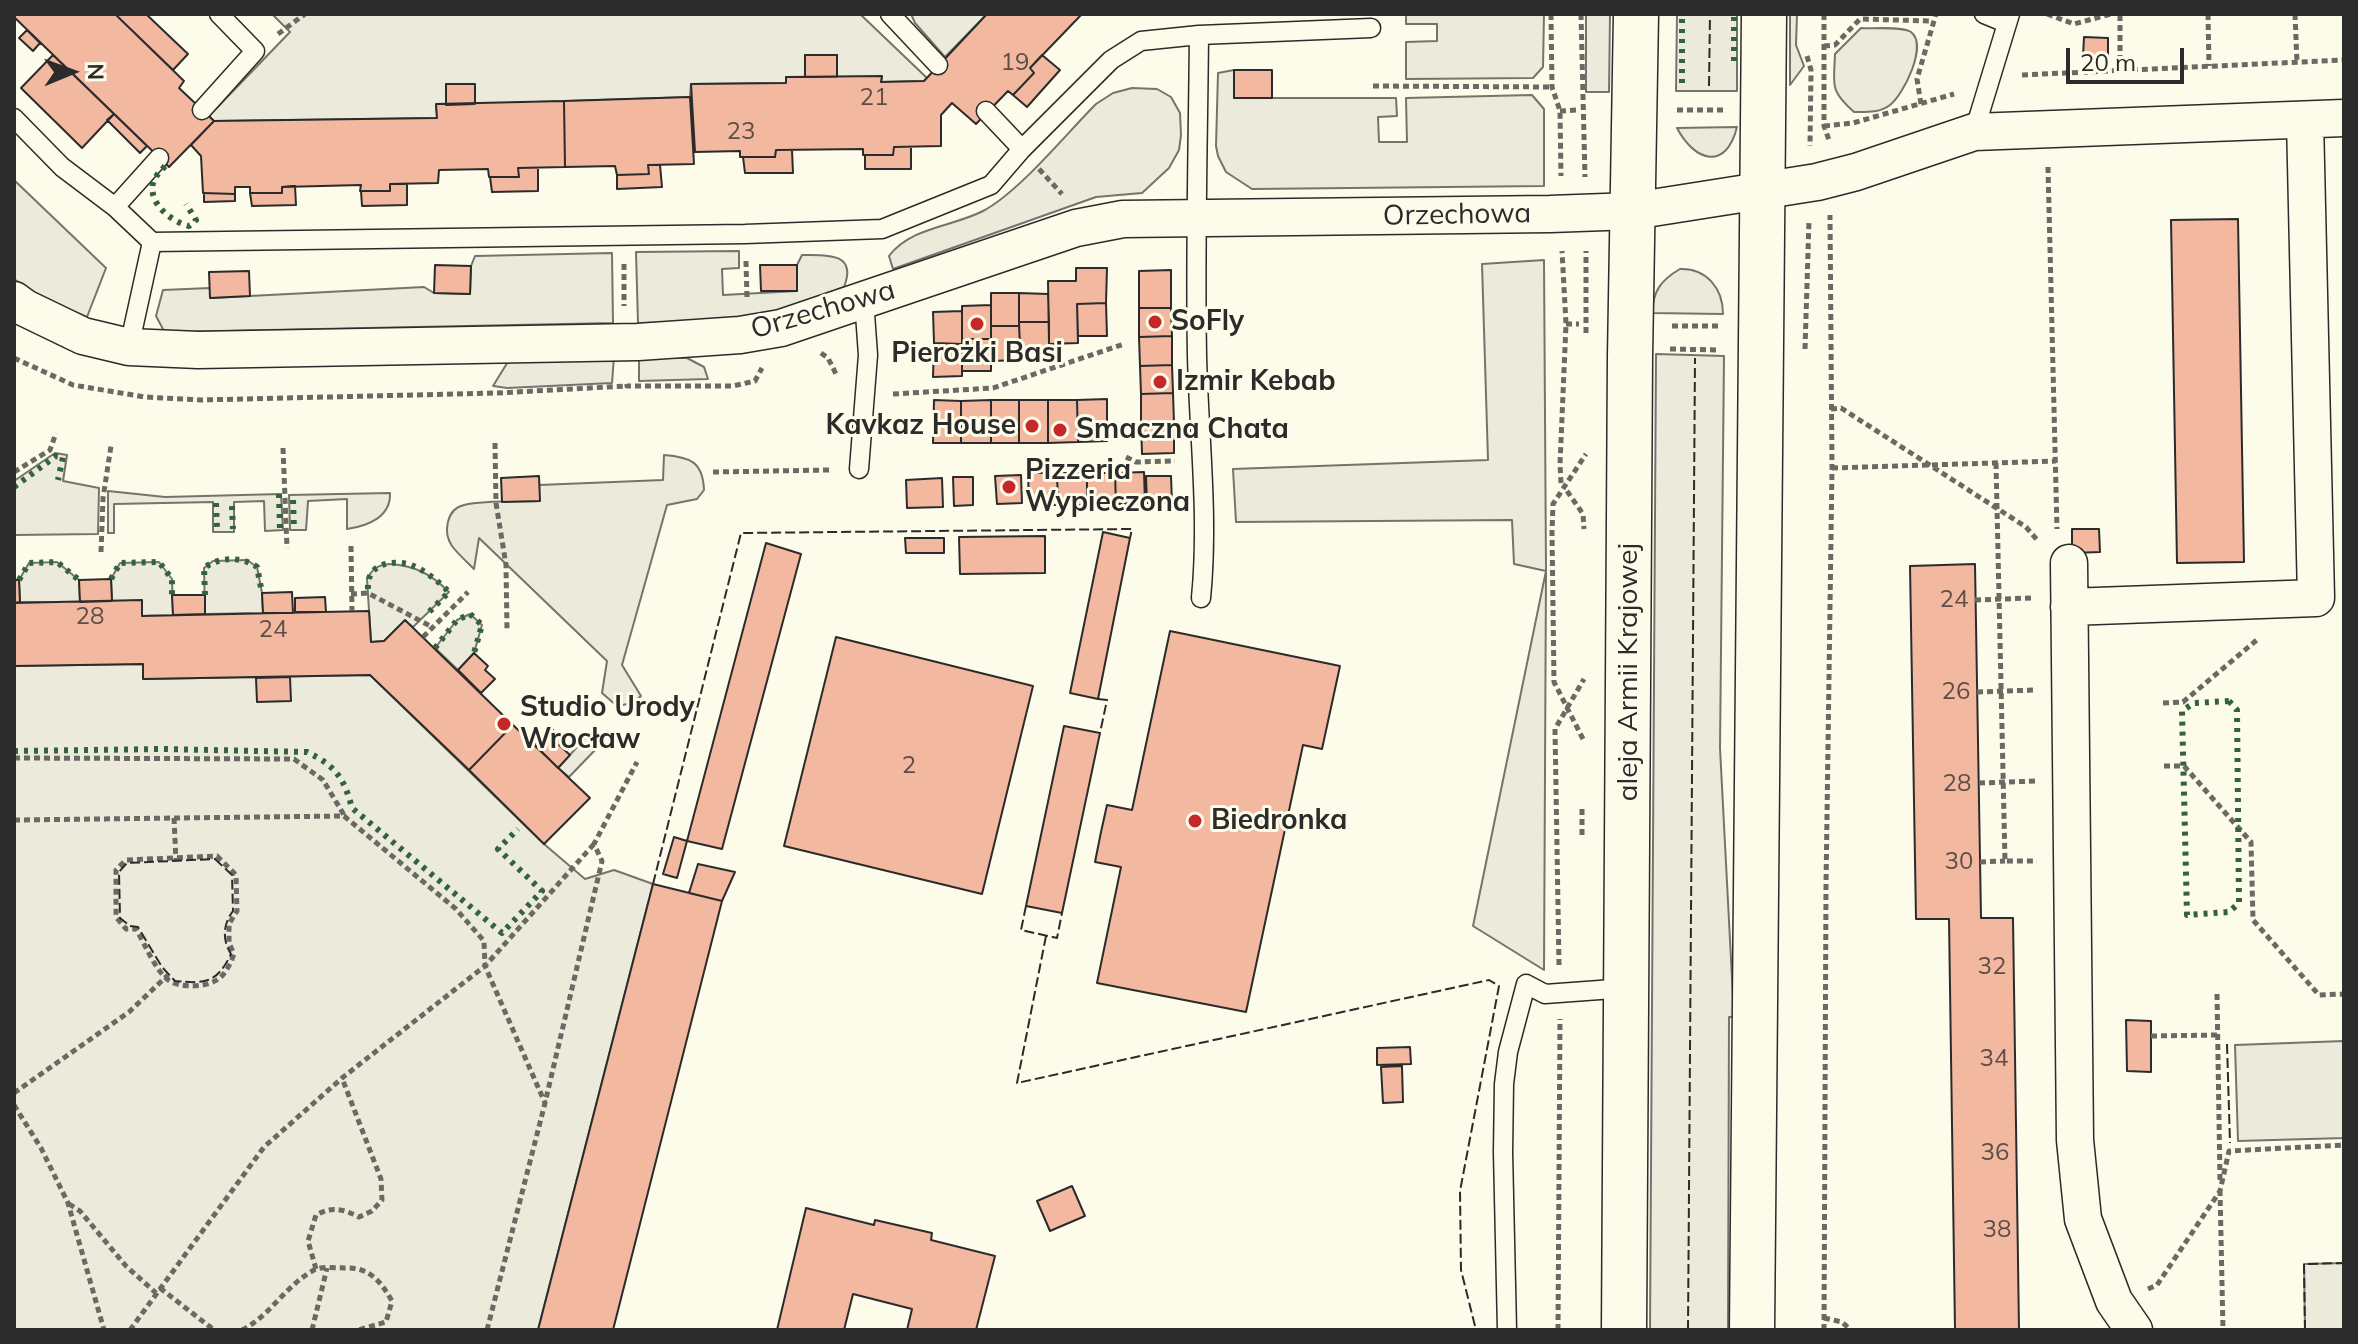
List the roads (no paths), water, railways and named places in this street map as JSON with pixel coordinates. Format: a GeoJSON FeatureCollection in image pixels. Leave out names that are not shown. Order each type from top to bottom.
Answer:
{"type":"FeatureCollection","features":[{"type":"Feature","properties":{"kind":"main road","name":"aleja Armii Krajowej"},"geometry":{"type":"LineString","coordinates":[[1624,1330],[1636,14]]}},
{"type":"Feature","properties":{"kind":"main road"},"geometry":{"type":"LineString","coordinates":[[1752,1330],[1764,14]]}},
{"type":"Feature","properties":{"kind":"street","name":"Orzechowa"},"geometry":{"type":"LineString","coordinates":[[14,300],[83,336],[129,347],[198,350],[432,347],[638,342],[740,335],[781,328],[1076,228],[1123,219],[1633,211],[1762,190],[1820,192],[1856,172],[1974,132],[2344,118]]}},
{"type":"Feature","properties":{"kind":"street"},"geometry":{"type":"LineString","coordinates":[[2134,1330],[2114,1301],[2083,1219],[2075,1140],[2068,689],[2061,568],[2259,599],[2316,598],[2305,120]]}},
{"type":"Feature","properties":{"kind":"lane"},"geometry":{"type":"LineString","coordinates":[[202,110],[255,51],[219,14]]}},
{"type":"Feature","properties":{"kind":"lane"},"geometry":{"type":"LineString","coordinates":[[890,14],[938,65]]}},
{"type":"Feature","properties":{"kind":"lane"},"geometry":{"type":"LineString","coordinates":[[1974,132],[2008,19],[1984,14]]}},
{"type":"Feature","properties":{"kind":"lane"},"geometry":{"type":"LineString","coordinates":[[14,118],[62,167],[115,207],[152,242],[745,234],[882,229],[991,185],[1022,149],[1111,60],[1141,41],[1199,35],[1371,28]]}},
{"type":"Feature","properties":{"kind":"lane"},"geometry":{"type":"LineString","coordinates":[[1199,35],[1196,218],[1200,460],[1206,535],[1201,598]]}},
{"type":"Feature","properties":{"kind":"lane"},"geometry":{"type":"LineString","coordinates":[[986,111],[1022,149]]}},
{"type":"Feature","properties":{"kind":"lane"},"geometry":{"type":"LineString","coordinates":[[115,207],[159,158]]}},
{"type":"Feature","properties":{"kind":"lane"},"geometry":{"type":"LineString","coordinates":[[129,347],[152,242]]}},
{"type":"Feature","properties":{"kind":"lane"},"geometry":{"type":"LineString","coordinates":[[859,469],[868,355],[864,300]]}},
{"type":"Feature","properties":{"kind":"lane"},"geometry":{"type":"LineString","coordinates":[[1507,1330],[1503,1152],[1508,1052],[1526,984],[1545,994],[1627,988]]}},
{"type":"Feature","properties":{"kind":"place","name":"SoFly"},"geometry":{"type":"Point","coordinates":[1155,322]}},
{"type":"Feature","properties":{"kind":"place","name":"Pierożki Basi"},"geometry":{"type":"Point","coordinates":[977,324]}},
{"type":"Feature","properties":{"kind":"place","name":"Izmir Kebab"},"geometry":{"type":"Point","coordinates":[1160,382]}},
{"type":"Feature","properties":{"kind":"place","name":"Kavkaz House"},"geometry":{"type":"Point","coordinates":[1032,426]}},
{"type":"Feature","properties":{"kind":"place","name":"Smaczna Chata"},"geometry":{"type":"Point","coordinates":[1060,430]}},
{"type":"Feature","properties":{"kind":"place","name":"Pizzeria Wypieczona"},"geometry":{"type":"Point","coordinates":[1009,487]}},
{"type":"Feature","properties":{"kind":"place","name":"Studio Urody Wrocław"},"geometry":{"type":"Point","coordinates":[504,724]}},
{"type":"Feature","properties":{"kind":"place","name":"Biedronka"},"geometry":{"type":"Point","coordinates":[1195,821]}}]}
